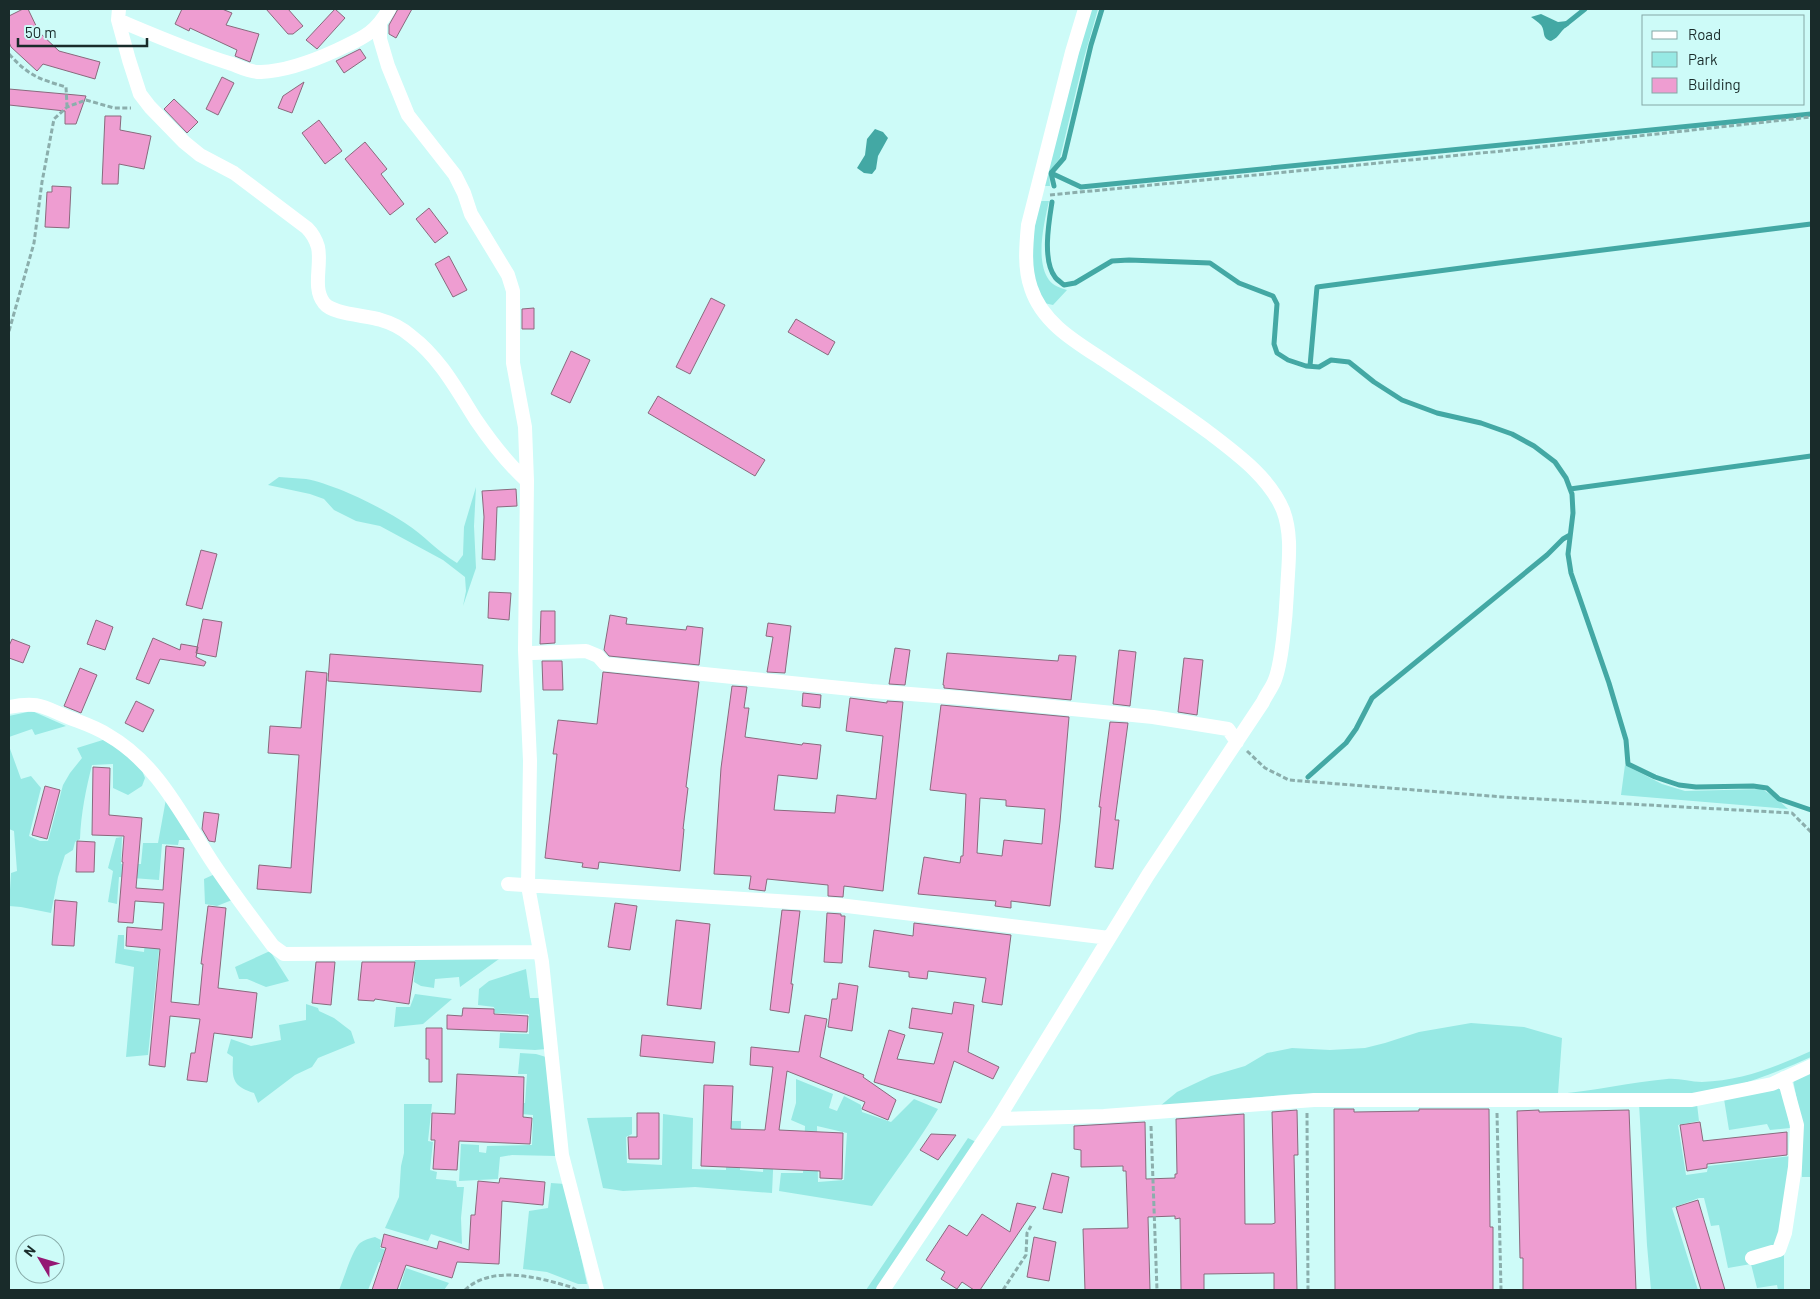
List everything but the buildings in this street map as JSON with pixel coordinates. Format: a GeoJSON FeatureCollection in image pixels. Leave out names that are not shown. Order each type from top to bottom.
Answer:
{"type":"FeatureCollection","features":[{"type":"Feature","properties":{"kind":"street"},"geometry":{"type":"LineString","coordinates":[[118,15],[197,53],[258,72],[285,69],[318,58],[373,31],[380,24],[389,9]]}},
{"type":"Feature","properties":{"kind":"street"},"geometry":{"type":"LineString","coordinates":[[883,1290],[998,1119],[1148,875],[1237,742],[1275,681],[1280,659],[1286,597],[1289,530],[1274,493],[1259,474],[1239,456],[1182,413],[1074,341],[1053,324],[1042,310],[1031,289],[1026,248],[1028,225],[1072,52],[1085,9]]}},
{"type":"Feature","properties":{"kind":"street"},"geometry":{"type":"LineString","coordinates":[[118,15],[140,94],[150,107],[184,142],[200,154],[234,173],[307,228],[313,235],[318,248],[319,294],[324,304],[340,313],[358,314],[383,320],[396,326],[423,345],[437,360],[477,422],[506,461],[527,481]]}},
{"type":"Feature","properties":{"kind":"street"},"geometry":{"type":"LineString","coordinates":[[380,24],[380,39],[388,66],[408,115],[455,175],[464,193],[470,214],[508,275],[513,290],[513,363],[524,427],[527,481],[525,650],[530,761],[528,886],[540,952],[562,1155],[597,1290]]}},
{"type":"Feature","properties":{"kind":"street"},"geometry":{"type":"LineString","coordinates":[[525,650],[532,652],[586,651],[598,656],[605,664],[1154,717],[1228,729],[1237,742]]}},
{"type":"Feature","properties":{"kind":"street"},"geometry":{"type":"LineString","coordinates":[[9,707],[27,703],[41,705],[90,725],[110,735],[146,764],[177,804],[212,862],[273,946],[284,954],[540,952]]}},
{"type":"Feature","properties":{"kind":"street"},"geometry":{"type":"LineString","coordinates":[[508,884],[839,905],[1109,938]]}},
{"type":"Feature","properties":{"kind":"street"},"geometry":{"type":"LineString","coordinates":[[998,1119],[1104,1116],[1306,1100],[1692,1100],[1772,1084],[1811,1066]]}},
{"type":"Feature","properties":{"kind":"street"},"geometry":{"type":"LineString","coordinates":[[1752,1258],[1779,1250],[1785,1233],[1795,1167],[1797,1125],[1784,1078]]}},
{"type":"Feature","properties":{"kind":"path"},"geometry":{"type":"LineString","coordinates":[[9,54],[24,70],[42,80],[66,87],[67,107]]}},
{"type":"Feature","properties":{"kind":"path"},"geometry":{"type":"LineString","coordinates":[[9,332],[34,243],[42,182],[54,118],[67,107],[86,100],[114,108],[150,107]]}},
{"type":"Feature","properties":{"kind":"path"},"geometry":{"type":"LineString","coordinates":[[1035,196],[1493,152],[1811,117]]}},
{"type":"Feature","properties":{"kind":"path"},"geometry":{"type":"LineString","coordinates":[[1237,742],[1266,768],[1289,780],[1503,797],[1792,813],[1811,832]]}},
{"type":"Feature","properties":{"kind":"path"},"geometry":{"type":"LineString","coordinates":[[1306,1100],[1308,1290]]}},
{"type":"Feature","properties":{"kind":"path"},"geometry":{"type":"LineString","coordinates":[[1496,1100],[1501,1290]]}},
{"type":"Feature","properties":{"kind":"path"},"geometry":{"type":"LineString","coordinates":[[1150,1112],[1157,1290]]}},
{"type":"Feature","properties":{"kind":"path"},"geometry":{"type":"LineString","coordinates":[[1003,1290],[1026,1254],[1027,1233],[1031,1226]]}},
{"type":"Feature","properties":{"kind":"path"},"geometry":{"type":"LineString","coordinates":[[465,1290],[486,1278],[512,1274],[539,1278],[576,1290]]}},
{"type":"Feature","properties":{"kind":"green space"},"geometry":{"type":"Polygon","coordinates":[[[1091,9],[1098,9],[1060,158],[1049,172],[1050,186],[1041,186],[1091,9]]]}},
{"type":"Feature","properties":{"kind":"green space"},"geometry":{"type":"Polygon","coordinates":[[[1039,201],[1049,201],[1042,242],[1042,263],[1049,280],[1053,284],[1067,290],[1053,305],[1044,303],[1036,287],[1033,275],[1032,243],[1039,201]]]}},
{"type":"Feature","properties":{"kind":"green space"},"geometry":{"type":"Polygon","coordinates":[[[279,477],[306,479],[317,482],[371,503],[412,528],[457,563],[463,555],[464,527],[476,487],[474,526],[476,568],[463,606],[466,591],[465,577],[443,560],[380,526],[356,521],[334,510],[324,499],[268,485],[279,477]]]}},
{"type":"Feature","properties":{"kind":"green space"},"geometry":{"type":"Polygon","coordinates":[[[32,711],[66,726],[35,735],[32,729],[9,737],[9,716],[32,711]]]}},
{"type":"Feature","properties":{"kind":"green space"},"geometry":{"type":"Polygon","coordinates":[[[106,739],[141,768],[145,778],[142,786],[128,795],[113,788],[113,764],[92,765],[84,801],[80,839],[75,842],[73,850],[65,855],[58,877],[51,913],[9,906],[11,873],[17,871],[14,831],[9,829],[9,746],[21,779],[31,776],[41,788],[29,836],[40,841],[48,841],[63,785],[82,758],[77,748],[106,739]]]}},
{"type":"Feature","properties":{"kind":"green space"},"geometry":{"type":"Polygon","coordinates":[[[1625,765],[1662,784],[1685,791],[1762,789],[1788,809],[1621,795],[1625,765]]]}},
{"type":"Feature","properties":{"kind":"green space"},"geometry":{"type":"Polygon","coordinates":[[[166,799],[193,840],[179,840],[178,845],[162,844],[159,880],[119,877],[117,904],[108,902],[113,871],[108,868],[116,838],[122,837],[121,864],[141,864],[143,843],[158,843],[166,799]]]}},
{"type":"Feature","properties":{"kind":"green space"},"geometry":{"type":"Polygon","coordinates":[[[215,874],[232,900],[217,906],[205,904],[204,879],[215,874]]]}},
{"type":"Feature","properties":{"kind":"green space"},"geometry":{"type":"Polygon","coordinates":[[[146,931],[161,931],[148,1055],[126,1057],[134,967],[115,963],[118,935],[124,935],[124,949],[144,952],[146,931]]]}},
{"type":"Feature","properties":{"kind":"green space"},"geometry":{"type":"Polygon","coordinates":[[[270,951],[289,981],[266,987],[247,979],[239,979],[235,967],[270,951]]]}},
{"type":"Feature","properties":{"kind":"green space"},"geometry":{"type":"Polygon","coordinates":[[[415,957],[499,959],[460,987],[459,977],[435,979],[434,988],[421,986],[414,982],[415,957]]]}},
{"type":"Feature","properties":{"kind":"green space"},"geometry":{"type":"Polygon","coordinates":[[[526,969],[530,998],[542,998],[546,1049],[499,1048],[500,1033],[529,1034],[529,1014],[495,1013],[494,1007],[478,1005],[479,989],[489,981],[526,969]]]}},
{"type":"Feature","properties":{"kind":"green space"},"geometry":{"type":"Polygon","coordinates":[[[415,994],[452,999],[423,1024],[394,1027],[396,1007],[410,1007],[415,994]]]}},
{"type":"Feature","properties":{"kind":"green space"},"geometry":{"type":"Polygon","coordinates":[[[306,1004],[318,1008],[319,1011],[334,1018],[351,1031],[355,1043],[318,1058],[312,1067],[295,1075],[258,1103],[254,1093],[241,1088],[235,1081],[233,1076],[233,1057],[227,1053],[231,1039],[251,1046],[281,1040],[279,1025],[306,1020],[306,1004]]]}},
{"type":"Feature","properties":{"kind":"green space"},"geometry":{"type":"Polygon","coordinates":[[[1471,1023],[1524,1027],[1562,1038],[1558,1094],[1667,1079],[1702,1082],[1731,1079],[1771,1068],[1811,1051],[1811,1057],[1749,1082],[1717,1090],[1684,1095],[1295,1094],[1160,1106],[1177,1092],[1211,1076],[1245,1066],[1267,1053],[1292,1048],[1330,1050],[1365,1048],[1419,1032],[1471,1023]]]}},
{"type":"Feature","properties":{"kind":"green space"},"geometry":{"type":"Polygon","coordinates":[[[520,1053],[546,1057],[556,1156],[512,1155],[500,1157],[498,1179],[459,1181],[461,1144],[479,1145],[479,1152],[486,1153],[487,1146],[532,1145],[533,1115],[521,1114],[522,1103],[525,1103],[527,1074],[518,1074],[520,1053]]]}},
{"type":"Feature","properties":{"kind":"green space"},"geometry":{"type":"Polygon","coordinates":[[[1811,1073],[1811,1177],[1802,1177],[1802,1125],[1793,1080],[1811,1073]]]}},
{"type":"Feature","properties":{"kind":"green space"},"geometry":{"type":"Polygon","coordinates":[[[796,1079],[833,1094],[829,1108],[837,1111],[844,1096],[861,1105],[862,1112],[891,1122],[914,1099],[938,1109],[872,1206],[779,1191],[781,1173],[803,1173],[805,1126],[791,1120],[796,1103],[796,1079]],[[817,1126],[818,1182],[844,1180],[847,1133],[817,1126]]]}},
{"type":"Feature","properties":{"kind":"green space"},"geometry":{"type":"Polygon","coordinates":[[[1783,1084],[1790,1128],[1770,1130],[1767,1124],[1729,1130],[1724,1099],[1783,1084]]]}},
{"type":"Feature","properties":{"kind":"green space"},"geometry":{"type":"Polygon","coordinates":[[[1639,1103],[1697,1104],[1699,1121],[1678,1125],[1686,1175],[1707,1172],[1708,1166],[1791,1156],[1781,1235],[1774,1247],[1752,1264],[1784,1255],[1784,1290],[1778,1290],[1777,1285],[1757,1288],[1751,1264],[1728,1268],[1719,1225],[1711,1226],[1704,1198],[1699,1198],[1672,1208],[1698,1290],[1651,1290],[1639,1103]]]}},
{"type":"Feature","properties":{"kind":"green space"},"geometry":{"type":"Polygon","coordinates":[[[404,1104],[432,1104],[428,1141],[433,1142],[430,1170],[437,1172],[436,1179],[456,1181],[457,1187],[464,1187],[461,1218],[462,1244],[431,1234],[428,1241],[385,1228],[399,1197],[401,1166],[404,1153],[404,1104]]]}},
{"type":"Feature","properties":{"kind":"green space"},"geometry":{"type":"Polygon","coordinates":[[[663,1114],[693,1118],[692,1169],[726,1170],[727,1121],[741,1121],[740,1170],[763,1172],[766,1125],[775,1128],[772,1193],[695,1187],[623,1191],[603,1188],[587,1118],[632,1117],[632,1134],[626,1137],[627,1163],[662,1165],[663,1114]]]}},
{"type":"Feature","properties":{"kind":"green space"},"geometry":{"type":"Polygon","coordinates":[[[968,1138],[976,1142],[877,1290],[866,1290],[968,1138]]]}},
{"type":"Feature","properties":{"kind":"green space"},"geometry":{"type":"Polygon","coordinates":[[[551,1183],[565,1184],[587,1284],[578,1284],[547,1272],[523,1269],[529,1211],[548,1208],[551,1183]]]}},
{"type":"Feature","properties":{"kind":"green space"},"geometry":{"type":"Polygon","coordinates":[[[375,1237],[381,1240],[380,1248],[395,1253],[392,1265],[379,1262],[368,1290],[339,1290],[357,1247],[363,1241],[375,1237]]]}},
{"type":"Feature","properties":{"kind":"green space"},"geometry":{"type":"Polygon","coordinates":[[[406,1268],[449,1283],[444,1290],[399,1290],[406,1268]]]}},
{"type":"Feature","properties":{"kind":"shaded area"},"geometry":{"type":"Polygon","coordinates":[[[1541,14],[1558,22],[1567,21],[1569,25],[1551,41],[1548,40],[1541,25],[1531,17],[1541,14]]]}},
{"type":"Feature","properties":{"kind":"shaded area"},"geometry":{"type":"Polygon","coordinates":[[[875,129],[883,132],[888,138],[878,156],[876,169],[872,174],[864,173],[857,168],[865,155],[867,139],[875,129]]]}},
{"type":"Feature","properties":{"kind":"waterway"},"geometry":{"type":"LineString","coordinates":[[1051,173],[1064,158],[1091,45],[1102,9]]}},
{"type":"Feature","properties":{"kind":"waterway"},"geometry":{"type":"LineString","coordinates":[[1565,25],[1585,9]]}},
{"type":"Feature","properties":{"kind":"waterway"},"geometry":{"type":"LineString","coordinates":[[1051,173],[1081,187],[1811,114]]}},
{"type":"Feature","properties":{"kind":"waterway"},"geometry":{"type":"LineString","coordinates":[[1051,173],[1054,186]]}},
{"type":"Feature","properties":{"kind":"waterway"},"geometry":{"type":"LineString","coordinates":[[1052,202],[1049,219],[1049,261],[1055,277],[1064,285],[1075,283],[1112,261],[1210,263],[1239,283],[1273,296],[1277,304],[1274,344],[1277,353],[1288,360],[1306,366],[1319,367],[1331,360],[1349,362],[1374,382],[1402,400],[1437,413],[1481,423],[1512,434],[1534,446],[1555,462],[1566,478],[1572,494],[1573,513],[1568,554],[1571,573],[1609,683],[1626,740],[1628,764],[1655,777],[1679,785],[1696,787],[1753,786],[1767,788],[1779,799],[1811,810]]}},
{"type":"Feature","properties":{"kind":"waterway"},"geometry":{"type":"LineString","coordinates":[[1310,366],[1317,287],[1811,224]]}},
{"type":"Feature","properties":{"kind":"waterway"},"geometry":{"type":"LineString","coordinates":[[1570,489],[1811,456]]}},
{"type":"Feature","properties":{"kind":"waterway"},"geometry":{"type":"LineString","coordinates":[[1308,777],[1346,743],[1356,729],[1372,698],[1570,535]]}}]}
